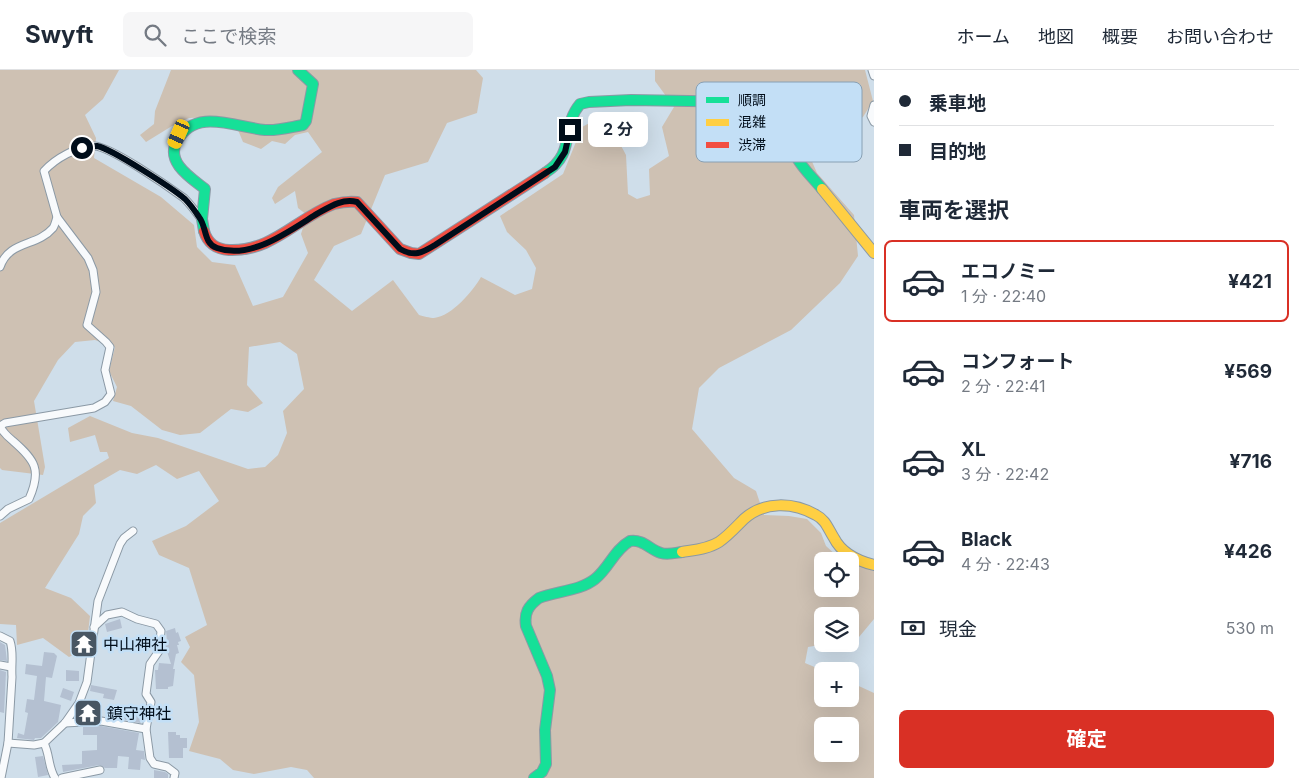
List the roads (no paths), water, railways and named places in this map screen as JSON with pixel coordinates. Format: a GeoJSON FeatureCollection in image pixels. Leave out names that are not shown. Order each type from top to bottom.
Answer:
{"type":"FeatureCollection","features":[{"type":"Feature","properties":{"kind":"street"},"geometry":{"type":"LineString","coordinates":[[298,70],[313,84],[306,121],[303,125],[264,130],[222,122],[205,122],[188,126],[179,134],[174,147],[175,159],[180,169],[204,189],[201,219],[206,240],[214,248],[226,251],[238,250],[252,248],[273,241],[334,204],[350,200],[357,202],[400,249],[415,254],[422,253],[555,167],[565,152],[572,120],[576,109],[581,103],[590,101],[644,100],[696,101]]}},
{"type":"Feature","properties":{"kind":"street"},"geometry":{"type":"LineString","coordinates":[[872,70],[874,76]]}},
{"type":"Feature","properties":{"kind":"street"},"geometry":{"type":"LineString","coordinates":[[874,105],[871,116],[874,122]]}},
{"type":"Feature","properties":{"kind":"street"},"geometry":{"type":"LineString","coordinates":[[0,516],[8,509],[29,499],[35,486],[36,474],[34,464],[29,455],[3,433],[0,426],[6,423],[94,408],[105,402],[111,394],[104,370],[110,347],[87,325],[96,292],[93,270],[88,258],[57,217],[44,171],[60,157],[82,148],[96,146],[133,165],[185,200],[201,219]]}},
{"type":"Feature","properties":{"kind":"street"},"geometry":{"type":"LineString","coordinates":[[800,162],[874,253]]}},
{"type":"Feature","properties":{"kind":"street"},"geometry":{"type":"LineString","coordinates":[[0,267],[2,260],[9,251],[43,235],[53,228],[57,217]]}},
{"type":"Feature","properties":{"kind":"street"},"geometry":{"type":"LineString","coordinates":[[534,778],[543,770],[546,762],[545,731],[550,685],[543,663],[526,630],[524,622],[526,611],[543,596],[591,583],[598,578],[622,545],[628,541],[636,540],[650,549],[667,554],[714,545],[723,540],[757,510],[770,506],[786,506],[802,510],[823,519],[829,526],[836,542],[844,551],[853,557],[874,565]]}},
{"type":"Feature","properties":{"kind":"street"},"geometry":{"type":"LineString","coordinates":[[8,743],[34,745],[44,743],[66,723],[79,703],[88,682],[98,601],[120,544],[124,538],[134,531]]}},
{"type":"Feature","properties":{"kind":"street"},"geometry":{"type":"LineString","coordinates":[[94,626],[107,616],[122,612],[137,619],[156,624],[161,631],[159,651],[150,664],[146,694],[151,702],[146,729],[150,758],[154,764],[167,767],[175,773],[174,778]]}},
{"type":"Feature","properties":{"kind":"street"},"geometry":{"type":"LineString","coordinates":[[0,636],[10,641],[13,650],[8,743],[2,778]]}},
{"type":"Feature","properties":{"kind":"street"},"geometry":{"type":"LineString","coordinates":[[0,665],[11,667]]}},
{"type":"Feature","properties":{"kind":"street"},"geometry":{"type":"LineString","coordinates":[[66,723],[101,721],[146,729]]}},
{"type":"Feature","properties":{"kind":"street"},"geometry":{"type":"LineString","coordinates":[[44,743],[48,751],[50,770],[54,778]]}},
{"type":"Feature","properties":{"kind":"street"},"geometry":{"type":"LineString","coordinates":[[62,778],[100,770]]}},
{"type":"Feature","properties":{"kind":"place","name":"中山神社"},"geometry":{"type":"Point","coordinates":[84,644]}},
{"type":"Feature","properties":{"kind":"place","name":"鎮守神社"},"geometry":{"type":"Point","coordinates":[88,713]}}]}
